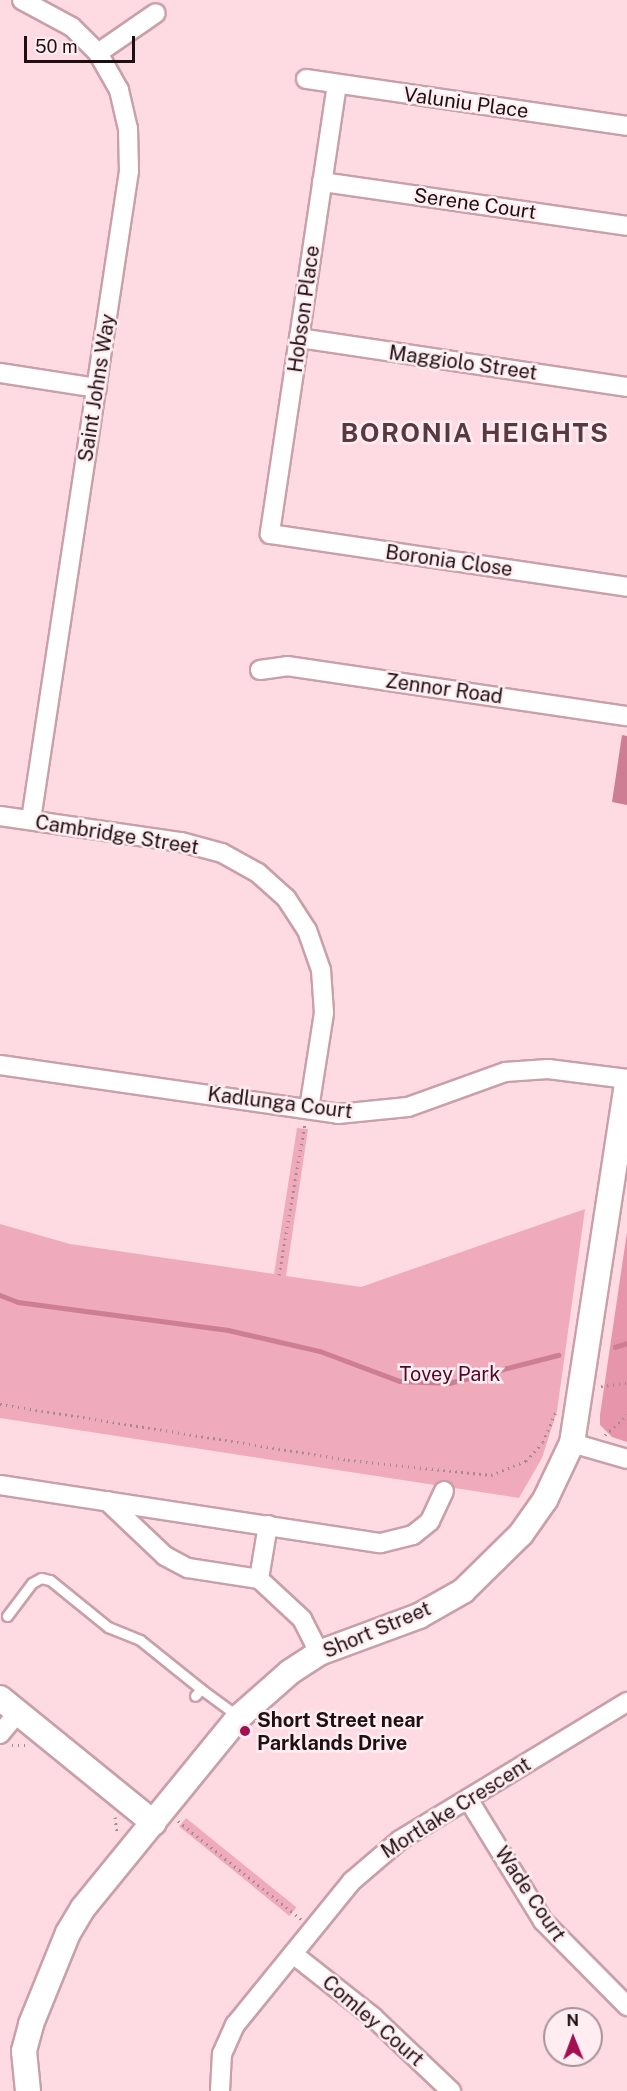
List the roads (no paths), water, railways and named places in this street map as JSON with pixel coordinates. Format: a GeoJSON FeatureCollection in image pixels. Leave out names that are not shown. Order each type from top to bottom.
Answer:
{"type":"FeatureCollection","features":[{"type":"Feature","properties":{"kind":"street","name":"Saint Johns Way"},"geometry":{"type":"LineString","coordinates":[[22,0],[72,27],[98,53],[118,90],[128,128],[129,171],[31,820]]}},
{"type":"Feature","properties":{"kind":"street"},"geometry":{"type":"LineString","coordinates":[[98,53],[156,13]]}},
{"type":"Feature","properties":{"kind":"street","name":"Valuniu Place"},"geometry":{"type":"LineString","coordinates":[[306,79],[627,126]]}},
{"type":"Feature","properties":{"kind":"street","name":"Hobson Place"},"geometry":{"type":"LineString","coordinates":[[270,534],[337,84]]}},
{"type":"Feature","properties":{"kind":"street","name":"Serene Court"},"geometry":{"type":"LineString","coordinates":[[322,182],[627,226]]}},
{"type":"Feature","properties":{"kind":"street","name":"Maggiolo Street"},"geometry":{"type":"LineString","coordinates":[[299,338],[627,387]]}},
{"type":"Feature","properties":{"kind":"street"},"geometry":{"type":"LineString","coordinates":[[0,373],[97,388]]}},
{"type":"Feature","properties":{"kind":"street","name":"Boronia Close"},"geometry":{"type":"LineString","coordinates":[[270,534],[627,587]]}},
{"type":"Feature","properties":{"kind":"street","name":"Zennor Road"},"geometry":{"type":"LineString","coordinates":[[260,670],[287,666],[627,716]]}},
{"type":"Feature","properties":{"kind":"street","name":"Cambridge Street"},"geometry":{"type":"LineString","coordinates":[[0,816],[181,842],[222,853],[258,873],[286,898],[308,930],[321,970],[324,1013],[309,1109]]}},
{"type":"Feature","properties":{"kind":"street","name":"Kadlunga Court"},"geometry":{"type":"LineString","coordinates":[[0,1065],[338,1114],[408,1107],[469,1082],[505,1072],[548,1069],[627,1079]]}},
{"type":"Feature","properties":{"kind":"street","name":"Short Street"},"geometry":{"type":"LineString","coordinates":[[28,2091],[24,2051],[31,2024],[68,1933],[83,1908],[239,1717],[290,1671],[319,1653],[419,1616],[463,1591],[521,1534],[560,1474],[572,1443],[627,1085]]}},
{"type":"Feature","properties":{"kind":"street"},"geometry":{"type":"LineString","coordinates":[[572,1443],[627,1459]]}},
{"type":"Feature","properties":{"kind":"street"},"geometry":{"type":"LineString","coordinates":[[0,1485],[268,1524],[362,1541],[399,1541],[430,1521],[444,1491]]}},
{"type":"Feature","properties":{"kind":"street"},"geometry":{"type":"LineString","coordinates":[[107,1501],[165,1556],[188,1568],[260,1579],[302,1619],[319,1653]]}},
{"type":"Feature","properties":{"kind":"street"},"geometry":{"type":"LineString","coordinates":[[260,1579],[268,1524]]}},
{"type":"Feature","properties":{"kind":"street","name":"Mortlake Crescent"},"geometry":{"type":"LineString","coordinates":[[220,2091],[222,2054],[235,2025],[313,1928],[374,1860],[468,1799],[626,1704]]}},
{"type":"Feature","properties":{"kind":"street"},"geometry":{"type":"LineString","coordinates":[[2,1742],[8,1706],[154,1823]]}},
{"type":"Feature","properties":{"kind":"street","name":"Wade Court"},"geometry":{"type":"LineString","coordinates":[[468,1799],[543,1921],[627,2006]]}},
{"type":"Feature","properties":{"kind":"street","name":"Comley Court"},"geometry":{"type":"LineString","coordinates":[[292,1954],[373,2017],[451,2091]]}},
{"type":"Feature","properties":{"kind":"lane"},"geometry":{"type":"LineString","coordinates":[[7,1616],[32,1583],[41,1578],[50,1580],[108,1627],[140,1640],[198,1692],[239,1717]]}},
{"type":"Feature","properties":{"kind":"waterway"},"geometry":{"type":"LineString","coordinates":[[0,1295],[18,1302],[228,1330],[320,1351],[400,1381],[449,1383],[558,1355]]}},
{"type":"Feature","properties":{"kind":"waterway"},"geometry":{"type":"LineString","coordinates":[[615,1347],[627,1343]]}},
{"type":"Feature","properties":{"kind":"place","name":"Short Street near Parklands Drive"},"geometry":{"type":"Point","coordinates":[245,1731]}},
{"type":"Feature","properties":{"kind":"district","name":"BORONIA HEIGHTS"},"geometry":{"type":"Point","coordinates":[475,433]}},
{"type":"Feature","properties":{"kind":"park label","name":"Tovey Park"},"geometry":{"type":"Point","coordinates":[450,1374]}}]}
